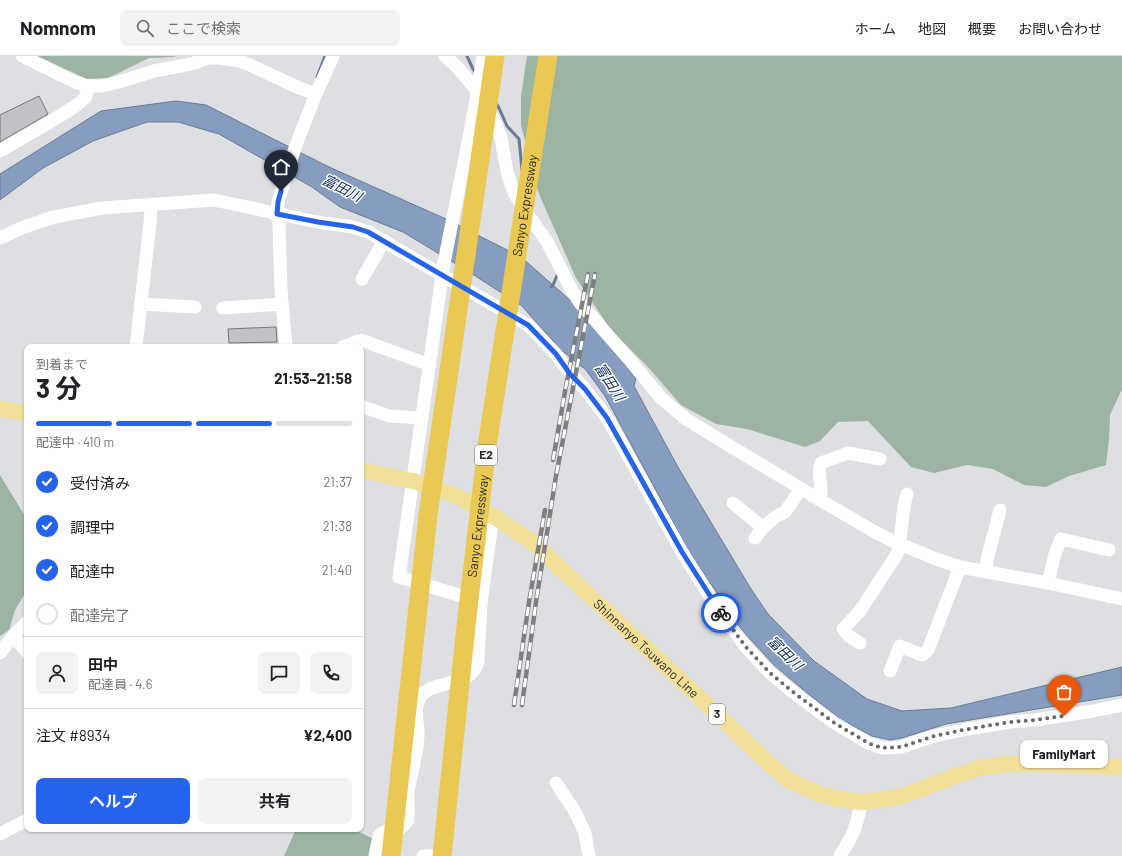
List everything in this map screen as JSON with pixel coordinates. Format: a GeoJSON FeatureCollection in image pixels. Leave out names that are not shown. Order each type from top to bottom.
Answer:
{"type":"FeatureCollection","features":[{"type":"Feature","properties":{"kind":"highway"},"geometry":{"type":"LineString","coordinates":[[391,856],[428,514],[495,56]]}},
{"type":"Feature","properties":{"kind":"highway","name":"Sanyo Expressway"},"geometry":{"type":"LineString","coordinates":[[442,856],[466,624],[487,446],[548,56]]}},
{"type":"Feature","properties":{"kind":"main road"},"geometry":{"type":"LineString","coordinates":[[0,409],[24,413]]}},
{"type":"Feature","properties":{"kind":"main road","name":"Shinnanyo Tsuwano Line"},"geometry":{"type":"LineString","coordinates":[[364,471],[413,481],[457,496],[493,516],[531,541],[716,712],[767,762],[787,779],[817,793],[839,799],[861,802],[880,800],[905,795],[976,769],[1005,764],[1122,767]]}},
{"type":"Feature","properties":{"kind":"street"},"geometry":{"type":"LineString","coordinates":[[22,56],[75,82],[88,86],[102,86],[154,71],[192,64],[208,58],[220,58],[239,61],[250,65],[297,87],[316,94]]}},
{"type":"Feature","properties":{"kind":"street"},"geometry":{"type":"LineString","coordinates":[[286,344],[282,304],[279,224],[277,214],[278,202],[296,145],[332,56]]}},
{"type":"Feature","properties":{"kind":"street"},"geometry":{"type":"LineString","coordinates":[[445,56],[458,68],[478,92],[494,120],[501,137],[507,172],[514,193],[556,256],[572,291],[580,303],[661,398],[686,419],[801,489],[900,545],[936,559],[960,566],[1122,599]]}},
{"type":"Feature","properties":{"kind":"street"},"geometry":{"type":"LineString","coordinates":[[481,602],[399,577],[443,272],[452,219],[478,92],[483,56]]}},
{"type":"Feature","properties":{"kind":"street"},"geometry":{"type":"LineString","coordinates":[[0,151],[78,104],[86,96],[88,86]]}},
{"type":"Feature","properties":{"kind":"street"},"geometry":{"type":"LineString","coordinates":[[0,238],[24,227],[54,217],[102,208],[214,200],[318,222],[353,227],[368,232],[443,272],[528,325],[556,354],[570,374],[585,389],[607,418],[682,552],[718,609],[745,646],[770,673],[833,722],[868,743],[882,748],[889,748],[901,747],[934,736],[968,729],[1010,722],[1042,719],[1122,705]]}},
{"type":"Feature","properties":{"kind":"street"},"geometry":{"type":"LineString","coordinates":[[136,344],[151,205]]}},
{"type":"Feature","properties":{"kind":"street"},"geometry":{"type":"LineString","coordinates":[[362,279],[384,241]]}},
{"type":"Feature","properties":{"kind":"street"},"geometry":{"type":"LineString","coordinates":[[140,304],[195,307]]}},
{"type":"Feature","properties":{"kind":"street"},"geometry":{"type":"LineString","coordinates":[[223,308],[282,304]]}},
{"type":"Feature","properties":{"kind":"street"},"geometry":{"type":"LineString","coordinates":[[350,344],[361,340],[430,365]]}},
{"type":"Feature","properties":{"kind":"street"},"geometry":{"type":"LineString","coordinates":[[364,407],[388,416],[422,418]]}},
{"type":"Feature","properties":{"kind":"street"},"geometry":{"type":"LineString","coordinates":[[820,500],[822,495],[819,468],[821,463],[848,453],[880,459]]}},
{"type":"Feature","properties":{"kind":"street"},"geometry":{"type":"LineString","coordinates":[[755,538],[775,517],[786,512],[801,489]]}},
{"type":"Feature","properties":{"kind":"street"},"geometry":{"type":"LineString","coordinates":[[860,643],[850,637],[843,629],[860,611],[898,554],[904,503],[907,494]]}},
{"type":"Feature","properties":{"kind":"street"},"geometry":{"type":"LineString","coordinates":[[733,502],[763,528]]}},
{"type":"Feature","properties":{"kind":"street"},"geometry":{"type":"LineString","coordinates":[[986,572],[987,560],[1000,510]]}},
{"type":"Feature","properties":{"kind":"street"},"geometry":{"type":"LineString","coordinates":[[375,856],[380,836],[385,831],[395,830],[403,826],[408,819],[408,794],[418,735],[416,709],[420,697],[425,691],[467,677],[474,670],[478,662],[481,602],[493,516]]}},
{"type":"Feature","properties":{"kind":"street"},"geometry":{"type":"LineString","coordinates":[[1048,583],[1054,554],[1060,539],[1109,550]]}},
{"type":"Feature","properties":{"kind":"street"},"geometry":{"type":"LineString","coordinates":[[890,671],[900,646],[922,654],[928,650],[960,566]]}},
{"type":"Feature","properties":{"kind":"street"},"geometry":{"type":"LineString","coordinates":[[0,652],[24,625]]}},
{"type":"Feature","properties":{"kind":"street"},"geometry":{"type":"LineString","coordinates":[[13,636],[24,649]]}},
{"type":"Feature","properties":{"kind":"street"},"geometry":{"type":"LineString","coordinates":[[556,783],[574,810],[585,832],[589,856]]}},
{"type":"Feature","properties":{"kind":"street"},"geometry":{"type":"LineString","coordinates":[[840,856],[851,838],[861,802]]}},
{"type":"Feature","properties":{"kind":"street"},"geometry":{"type":"LineString","coordinates":[[0,834],[24,822]]}},
{"type":"Feature","properties":{"kind":"street"},"geometry":{"type":"LineString","coordinates":[[423,856],[442,856]]}},
{"type":"Feature","properties":{"kind":"green space"},"geometry":{"type":"Polygon","coordinates":[[[37,56],[177,56],[149,58],[108,78],[87,79],[37,56]]]}},
{"type":"Feature","properties":{"kind":"green space"},"geometry":{"type":"Polygon","coordinates":[[[527,56],[1122,56],[1122,389],[1110,415],[1106,465],[1069,476],[1046,487],[1024,485],[993,469],[967,465],[934,473],[911,467],[868,421],[838,422],[820,441],[805,447],[747,429],[716,424],[681,405],[648,367],[611,330],[576,278],[539,194],[521,125],[521,96],[527,56]]]}},
{"type":"Feature","properties":{"kind":"green space"},"geometry":{"type":"Polygon","coordinates":[[[0,475],[24,514],[24,595],[15,610],[9,630],[0,636],[0,475]]]}},
{"type":"Feature","properties":{"kind":"green space"},"geometry":{"type":"Polygon","coordinates":[[[295,832],[359,832],[390,847],[393,856],[284,856],[295,832]]]}},
{"type":"Feature","properties":{"kind":"water","name":"富田川"},"geometry":{"type":"Polygon","coordinates":[[[176,101],[206,105],[329,167],[446,219],[521,257],[571,301],[636,378],[634,386],[679,469],[751,589],[768,614],[814,661],[867,699],[902,711],[951,708],[1122,667],[1122,695],[946,724],[902,738],[890,740],[872,736],[840,719],[774,665],[741,629],[687,548],[605,396],[586,370],[560,349],[522,306],[403,232],[340,207],[312,187],[219,134],[178,122],[147,122],[93,141],[43,168],[0,200],[0,174],[101,111],[176,101]]]}},
{"type":"Feature","properties":{"kind":"building"},"geometry":{"type":"Polygon","coordinates":[[[39,96],[48,114],[0,142],[0,115],[39,96]]]}},
{"type":"Feature","properties":{"kind":"building"},"geometry":{"type":"Polygon","coordinates":[[[276,327],[277,342],[229,343],[228,329],[276,327]]]}},
{"type":"Feature","properties":{"kind":"waterway"},"geometry":{"type":"LineString","coordinates":[[317,77],[325,56]]}},
{"type":"Feature","properties":{"kind":"waterway"},"geometry":{"type":"LineString","coordinates":[[467,56],[476,73]]}},
{"type":"Feature","properties":{"kind":"waterway"},"geometry":{"type":"LineString","coordinates":[[496,103],[507,126],[519,139],[522,170]]}},
{"type":"Feature","properties":{"kind":"waterway"},"geometry":{"type":"LineString","coordinates":[[551,287],[558,273]]}},
{"type":"Feature","properties":{"kind":"railway"},"geometry":{"type":"LineString","coordinates":[[553,460],[588,274]]}},
{"type":"Feature","properties":{"kind":"railway"},"geometry":{"type":"LineString","coordinates":[[522,705],[536,602],[556,476],[595,274]]}},
{"type":"Feature","properties":{"kind":"railway"},"geometry":{"type":"LineString","coordinates":[[514,705],[529,602],[545,510]]}},
{"type":"Feature","properties":{"kind":"way so far"},"geometry":{"type":"LineString","coordinates":[[721,613],[745,646],[770,673],[833,722],[868,743],[882,748],[901,747],[934,736],[968,729],[1010,722],[1064,716]]}},
{"type":"Feature","properties":{"kind":"place","name":"FamilyMart"},"geometry":{"type":"Point","coordinates":[1064,716]}},
{"type":"Feature","properties":{"kind":"route"},"geometry":{"type":"LineString","coordinates":[[281,191],[277,214],[353,227],[368,232],[528,325],[556,354],[570,374],[585,389],[607,418],[682,552],[721,613]]}}]}
